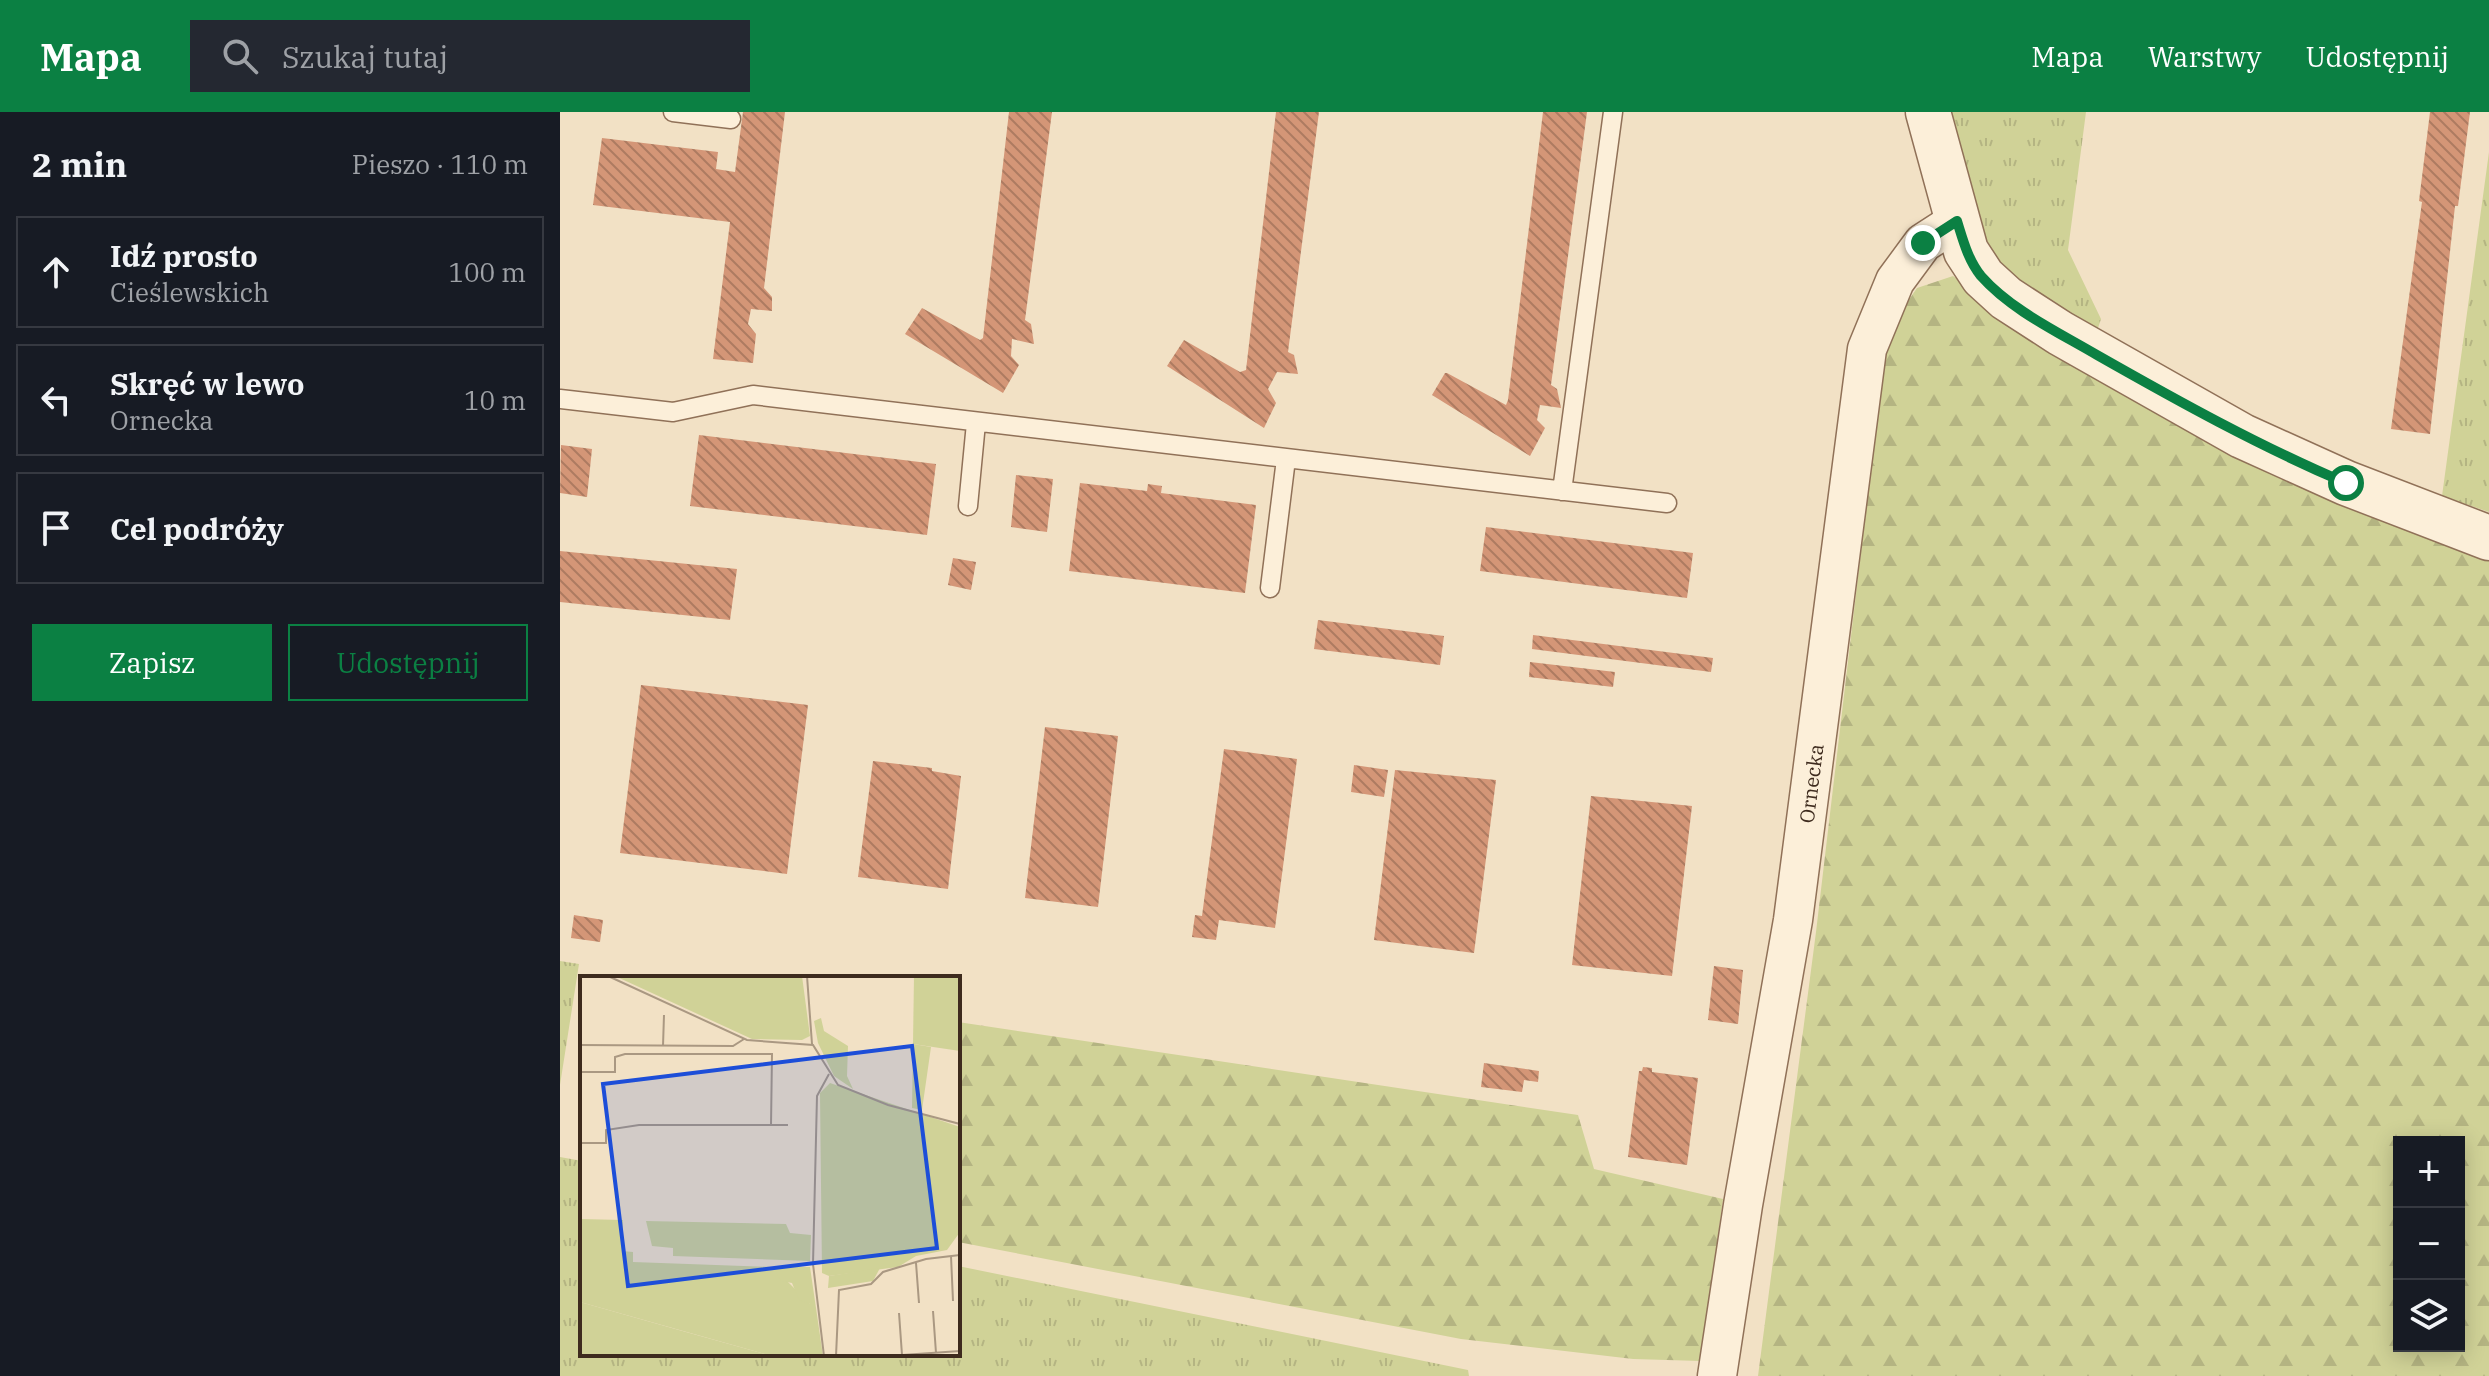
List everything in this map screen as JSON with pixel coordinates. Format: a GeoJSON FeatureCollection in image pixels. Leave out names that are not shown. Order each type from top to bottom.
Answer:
{"type":"FeatureCollection","features":[{"type":"Feature","properties":{"kind":"street"},"geometry":{"type":"LineString","coordinates":[[1928,112],[1966,251],[1983,277],[2006,298],[2060,333],[2242,436],[2346,483],[2489,538]]}},
{"type":"Feature","properties":{"kind":"street","name":"Ornecka"},"geometry":{"type":"LineString","coordinates":[[1717,1376],[1743,1205],[1793,920],[1867,349],[1895,281],[1923,243],[1957,221]]}},
{"type":"Feature","properties":{"kind":"lane"},"geometry":{"type":"LineString","coordinates":[[673,112],[731,119]]}},
{"type":"Feature","properties":{"kind":"lane"},"geometry":{"type":"LineString","coordinates":[[1562,491],[1613,112]]}},
{"type":"Feature","properties":{"kind":"lane"},"geometry":{"type":"LineString","coordinates":[[560,399],[673,412],[753,395],[1667,503]]}},
{"type":"Feature","properties":{"kind":"lane"},"geometry":{"type":"LineString","coordinates":[[968,506],[976,423]]}},
{"type":"Feature","properties":{"kind":"lane"},"geometry":{"type":"LineString","coordinates":[[1270,588],[1286,459]]}},
{"type":"Feature","properties":{"kind":"green space"},"geometry":{"type":"Polygon","coordinates":[[[1941,112],[2086,112],[2068,250],[2101,319],[2095,337],[2008,277],[1986,239],[1941,112]]]}},
{"type":"Feature","properties":{"kind":"green space"},"geometry":{"type":"Polygon","coordinates":[[[2489,152],[2489,512],[2442,496],[2489,152]]]}},
{"type":"Feature","properties":{"kind":"green space"},"geometry":{"type":"Polygon","coordinates":[[[1953,276],[2023,326],[2237,449],[2489,561],[2489,1376],[1758,1376],[1816,932],[1887,332],[1917,288],[1953,276]]]}},
{"type":"Feature","properties":{"kind":"green space"},"geometry":{"type":"Polygon","coordinates":[[[560,961],[579,964],[560,1085],[560,961]]]}},
{"type":"Feature","properties":{"kind":"green space"},"geometry":{"type":"Polygon","coordinates":[[[960,1022],[1578,1115],[1594,1169],[1723,1199],[1701,1361],[1633,1359],[1461,1339],[960,1242],[960,1022]]]}},
{"type":"Feature","properties":{"kind":"green space"},"geometry":{"type":"Polygon","coordinates":[[[560,1157],[580,1161],[580,1356],[960,1356],[960,1266],[1468,1370],[1469,1376],[560,1376],[560,1157]]]}},
{"type":"Feature","properties":{"kind":"building"},"geometry":{"type":"Polygon","coordinates":[[[743,112],[785,112],[764,288],[772,297],[772,311],[751,309],[748,324],[756,334],[753,363],[713,359],[730,222],[593,205],[602,138],[718,152],[716,169],[735,172],[743,112]]]}},
{"type":"Feature","properties":{"kind":"building"},"geometry":{"type":"Polygon","coordinates":[[[1009,112],[1052,112],[1025,320],[1031,324],[1034,344],[1012,339],[1011,356],[1019,365],[1003,393],[905,334],[922,308],[980,340],[983,338],[1009,112]]]}},
{"type":"Feature","properties":{"kind":"building"},"geometry":{"type":"Polygon","coordinates":[[[1276,112],[1319,112],[1288,352],[1294,355],[1298,374],[1277,372],[1268,389],[1276,403],[1264,428],[1167,366],[1184,340],[1240,372],[1246,370],[1276,112]]]}},
{"type":"Feature","properties":{"kind":"building"},"geometry":{"type":"Polygon","coordinates":[[[1543,112],[1587,112],[1551,385],[1557,389],[1561,408],[1540,405],[1537,420],[1545,428],[1530,456],[1432,395],[1447,373],[1506,405],[1508,400],[1543,112]]]}},
{"type":"Feature","properties":{"kind":"building"},"geometry":{"type":"Polygon","coordinates":[[[2430,112],[2470,112],[2458,206],[2455,206],[2430,434],[2391,429],[2422,202],[2419,201],[2430,112]]]}},
{"type":"Feature","properties":{"kind":"building"},"geometry":{"type":"Polygon","coordinates":[[[699,435],[936,464],[927,535],[690,506],[699,435]]]}},
{"type":"Feature","properties":{"kind":"building"},"geometry":{"type":"Polygon","coordinates":[[[561,445],[592,449],[587,497],[560,493],[561,445]]]}},
{"type":"Feature","properties":{"kind":"building"},"geometry":{"type":"Polygon","coordinates":[[[1016,475],[1053,479],[1047,532],[1011,527],[1016,475]]]}},
{"type":"Feature","properties":{"kind":"building"},"geometry":{"type":"Polygon","coordinates":[[[1080,483],[1147,491],[1148,484],[1162,486],[1161,493],[1256,505],[1245,593],[1069,571],[1080,483]]]}},
{"type":"Feature","properties":{"kind":"building"},"geometry":{"type":"Polygon","coordinates":[[[1486,527],[1693,553],[1687,598],[1480,571],[1486,527]]]}},
{"type":"Feature","properties":{"kind":"building"},"geometry":{"type":"Polygon","coordinates":[[[560,551],[737,569],[730,620],[560,602],[560,551]]]}},
{"type":"Feature","properties":{"kind":"building"},"geometry":{"type":"Polygon","coordinates":[[[953,558],[976,562],[971,590],[948,585],[953,558]]]}},
{"type":"Feature","properties":{"kind":"building"},"geometry":{"type":"Polygon","coordinates":[[[1318,620],[1444,636],[1440,665],[1314,649],[1318,620]]]}},
{"type":"Feature","properties":{"kind":"building"},"geometry":{"type":"Polygon","coordinates":[[[1533,635],[1713,658],[1711,672],[1532,649],[1533,635]]]}},
{"type":"Feature","properties":{"kind":"building"},"geometry":{"type":"Polygon","coordinates":[[[1530,662],[1615,672],[1613,687],[1529,677],[1530,662]]]}},
{"type":"Feature","properties":{"kind":"building"},"geometry":{"type":"Polygon","coordinates":[[[641,685],[808,705],[787,874],[620,853],[641,685]]]}},
{"type":"Feature","properties":{"kind":"building"},"geometry":{"type":"Polygon","coordinates":[[[1045,727],[1118,736],[1098,907],[1025,898],[1045,727]]]}},
{"type":"Feature","properties":{"kind":"building"},"geometry":{"type":"Polygon","coordinates":[[[1224,749],[1297,759],[1275,928],[1219,920],[1216,940],[1192,937],[1195,915],[1202,916],[1224,749]]]}},
{"type":"Feature","properties":{"kind":"building"},"geometry":{"type":"Polygon","coordinates":[[[873,761],[932,768],[932,771],[961,776],[948,889],[858,877],[873,761]]]}},
{"type":"Feature","properties":{"kind":"building"},"geometry":{"type":"Polygon","coordinates":[[[1354,765],[1388,770],[1384,797],[1351,792],[1354,765]]]}},
{"type":"Feature","properties":{"kind":"building"},"geometry":{"type":"Polygon","coordinates":[[[1395,770],[1496,780],[1474,953],[1374,940],[1395,770]]]}},
{"type":"Feature","properties":{"kind":"building"},"geometry":{"type":"Polygon","coordinates":[[[1591,796],[1692,806],[1672,976],[1572,965],[1591,796]]]}},
{"type":"Feature","properties":{"kind":"building"},"geometry":{"type":"Polygon","coordinates":[[[574,915],[603,920],[600,942],[571,938],[574,915]]]}},
{"type":"Feature","properties":{"kind":"building"},"geometry":{"type":"Polygon","coordinates":[[[1714,966],[1743,970],[1738,1024],[1708,1020],[1714,966]]]}},
{"type":"Feature","properties":{"kind":"building"},"geometry":{"type":"Polygon","coordinates":[[[1484,1063],[1539,1071],[1538,1082],[1524,1080],[1522,1092],[1481,1087],[1484,1063]]]}},
{"type":"Feature","properties":{"kind":"building"},"geometry":{"type":"Polygon","coordinates":[[[1643,1067],[1652,1068],[1652,1072],[1698,1078],[1687,1165],[1628,1157],[1639,1071],[1643,1067]]]}},
{"type":"Feature","properties":{"kind":"route"},"geometry":{"type":"LineString","coordinates":[[1923,243],[1957,221],[1973,265],[1994,288],[2032,316],[2201,415],[2346,483]]}}]}
